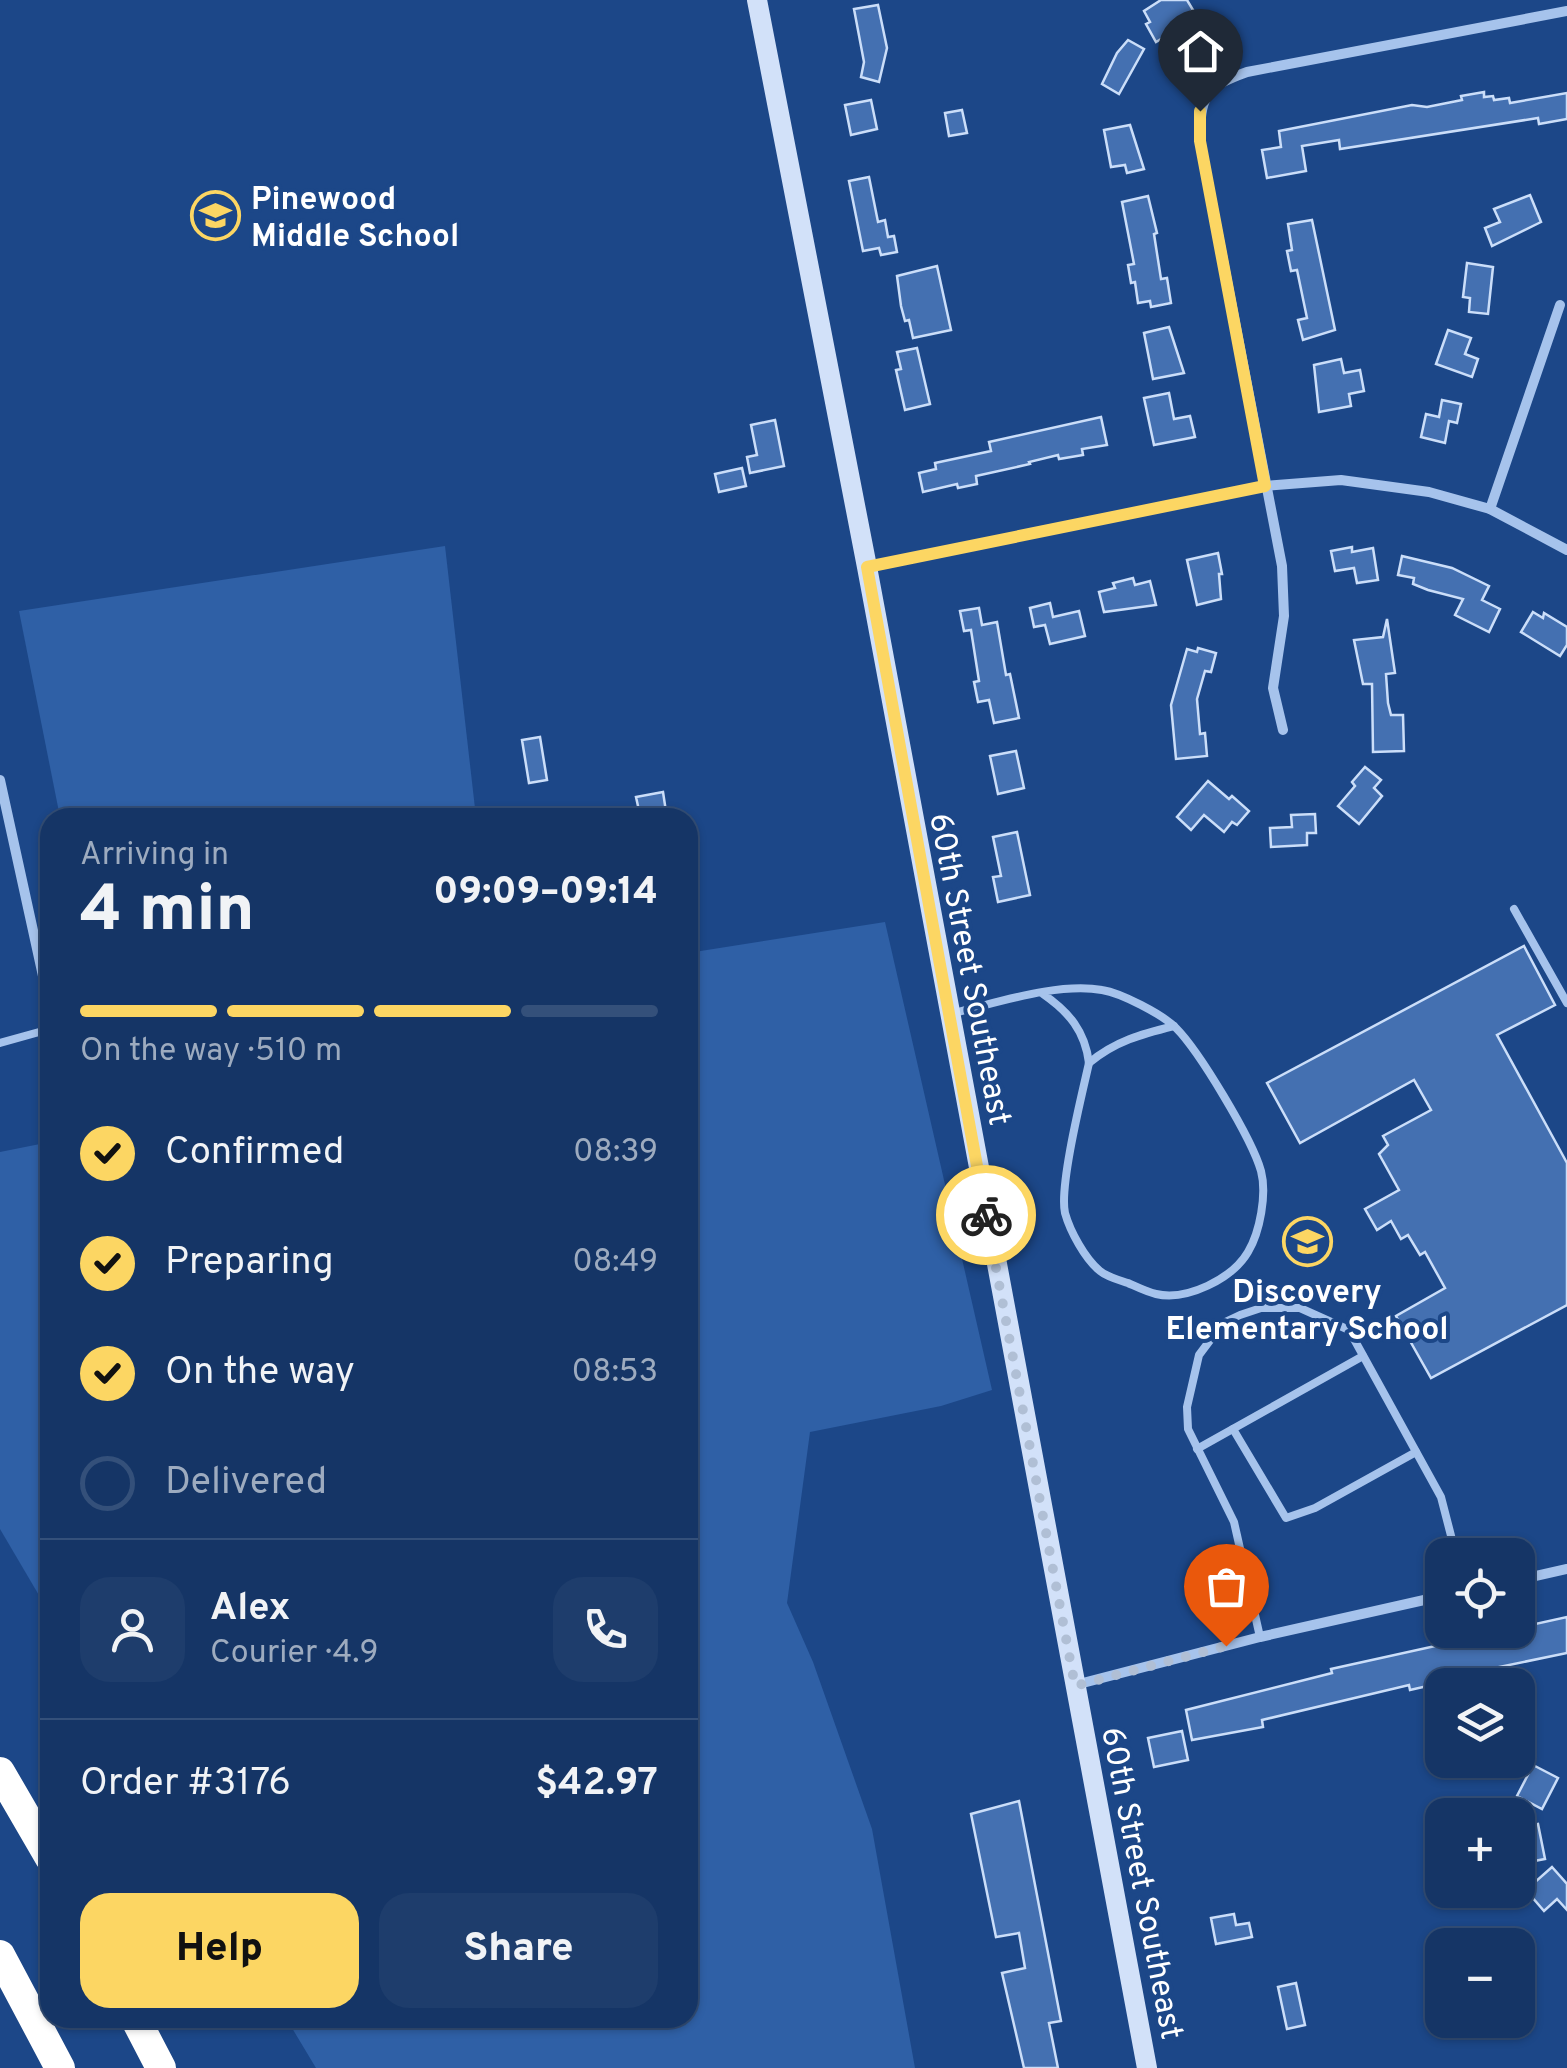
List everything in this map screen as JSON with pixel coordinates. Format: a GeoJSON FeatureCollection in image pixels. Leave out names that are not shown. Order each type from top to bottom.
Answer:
{"type":"FeatureCollection","features":[{"type":"Feature","properties":{"kind":"highway"},"geometry":{"type":"LineString","coordinates":[[0,1772],[40,1841]]}},
{"type":"Feature","properties":{"kind":"highway"},"geometry":{"type":"LineString","coordinates":[[0,1955],[60,2068]]}},
{"type":"Feature","properties":{"kind":"highway"},"geometry":{"type":"LineString","coordinates":[[140,2028],[161,2068]]}},
{"type":"Feature","properties":{"kind":"main road","name":"60th Street Southeast"},"geometry":{"type":"LineString","coordinates":[[756,0],[867,567],[1147,2068]]}},
{"type":"Feature","properties":{"kind":"street"},"geometry":{"type":"LineString","coordinates":[[1283,730],[1273,688],[1285,592],[1200,141],[1200,111],[1208,92],[1224,80],[1247,72],[1567,11]]}},
{"type":"Feature","properties":{"kind":"street"},"geometry":{"type":"LineString","coordinates":[[1490,509],[1560,305]]}},
{"type":"Feature","properties":{"kind":"street"},"geometry":{"type":"LineString","coordinates":[[867,567],[1265,486],[1341,480],[1429,492],[1490,509],[1567,550]]}},
{"type":"Feature","properties":{"kind":"street"},"geometry":{"type":"LineString","coordinates":[[0,780],[40,964]]}},
{"type":"Feature","properties":{"kind":"street"},"geometry":{"type":"LineString","coordinates":[[1535,1576],[1567,1569]]}},
{"type":"Feature","properties":{"kind":"street"},"geometry":{"type":"LineString","coordinates":[[1075,1686],[1260,1637],[1425,1600]]}},
{"type":"Feature","properties":{"kind":"lane"},"geometry":{"type":"LineString","coordinates":[[1514,909],[1567,1004]]}},
{"type":"Feature","properties":{"kind":"lane"},"geometry":{"type":"LineString","coordinates":[[948,1014],[1043,994],[1072,988],[1100,989],[1120,994],[1174,1026],[1213,1078],[1262,1173],[1261,1213],[1250,1249],[1238,1266],[1199,1290],[1159,1295],[1101,1272],[1080,1245],[1066,1213],[1064,1190],[1089,1063],[1087,1044],[1065,1009],[1043,994]]}},
{"type":"Feature","properties":{"kind":"lane"},"geometry":{"type":"LineString","coordinates":[[1089,1063],[1106,1049],[1137,1034],[1174,1026]]}},
{"type":"Feature","properties":{"kind":"lane"},"geometry":{"type":"LineString","coordinates":[[0,1043],[40,1033]]}},
{"type":"Feature","properties":{"kind":"lane"},"geometry":{"type":"LineString","coordinates":[[1260,1637],[1234,1522],[1188,1429],[1187,1406],[1198,1356],[1223,1324],[1261,1308],[1300,1308],[1349,1330],[1441,1496],[1452,1538]]}},
{"type":"Feature","properties":{"kind":"lane"},"geometry":{"type":"LineString","coordinates":[[1197,1449],[1363,1356]]}},
{"type":"Feature","properties":{"kind":"lane"},"geometry":{"type":"LineString","coordinates":[[1233,1429],[1286,1518],[1315,1508],[1416,1452]]}},
{"type":"Feature","properties":{"kind":"shaded area"},"geometry":{"type":"Polygon","coordinates":[[[445,546],[475,808],[58,808],[19,611],[445,546]]]}},
{"type":"Feature","properties":{"kind":"shaded area"},"geometry":{"type":"Polygon","coordinates":[[[885,922],[992,1390],[941,1406],[810,1432],[787,1603],[813,1662],[872,1829],[915,2068],[316,2068],[292,2028],[698,2028],[698,951],[885,922]]]}},
{"type":"Feature","properties":{"kind":"shaded area"},"geometry":{"type":"Polygon","coordinates":[[[40,1144],[40,1597],[0,1529],[0,1152],[40,1144]]]}},
{"type":"Feature","properties":{"kind":"building"},"geometry":{"type":"Polygon","coordinates":[[[1161,0],[1187,0],[1193,10],[1174,26],[1176,30],[1156,42],[1144,11],[1161,0]]]}},
{"type":"Feature","properties":{"kind":"building"},"geometry":{"type":"Polygon","coordinates":[[[878,5],[887,48],[879,82],[861,77],[864,62],[854,9],[878,5]]]}},
{"type":"Feature","properties":{"kind":"building"},"geometry":{"type":"Polygon","coordinates":[[[1128,40],[1144,49],[1119,94],[1102,84],[1128,40]]]}},
{"type":"Feature","properties":{"kind":"building"},"geometry":{"type":"Polygon","coordinates":[[[1484,92],[1484,97],[1509,98],[1510,103],[1567,93],[1567,119],[1539,124],[1538,118],[1340,149],[1339,140],[1302,146],[1306,171],[1267,178],[1262,150],[1281,147],[1279,131],[1412,105],[1427,107],[1484,92]]]}},
{"type":"Feature","properties":{"kind":"building"},"geometry":{"type":"Polygon","coordinates":[[[871,100],[877,129],[851,135],[845,105],[871,100]]]}},
{"type":"Feature","properties":{"kind":"building"},"geometry":{"type":"Polygon","coordinates":[[[962,110],[967,133],[949,136],[945,113],[962,110]]]}},
{"type":"Feature","properties":{"kind":"building"},"geometry":{"type":"Polygon","coordinates":[[[1130,125],[1144,169],[1127,173],[1125,165],[1111,167],[1104,130],[1130,125]]]}},
{"type":"Feature","properties":{"kind":"building"},"geometry":{"type":"Polygon","coordinates":[[[869,177],[878,222],[885,220],[888,237],[894,236],[897,252],[881,255],[879,248],[863,251],[849,181],[869,177]]]}},
{"type":"Feature","properties":{"kind":"building"},"geometry":{"type":"Polygon","coordinates":[[[1530,195],[1541,222],[1492,246],[1485,228],[1500,222],[1494,209],[1530,195]]]}},
{"type":"Feature","properties":{"kind":"building"},"geometry":{"type":"Polygon","coordinates":[[[1148,196],[1157,233],[1154,234],[1161,279],[1167,278],[1171,303],[1151,307],[1150,301],[1138,303],[1135,282],[1131,283],[1128,265],[1134,264],[1122,202],[1148,196]]]}},
{"type":"Feature","properties":{"kind":"building"},"geometry":{"type":"Polygon","coordinates":[[[1312,220],[1335,330],[1303,340],[1298,320],[1307,318],[1297,270],[1291,271],[1288,224],[1312,220]]]}},
{"type":"Feature","properties":{"kind":"building"},"geometry":{"type":"Polygon","coordinates":[[[1467,263],[1493,267],[1488,314],[1469,312],[1470,298],[1463,297],[1467,263]]]}},
{"type":"Feature","properties":{"kind":"building"},"geometry":{"type":"Polygon","coordinates":[[[937,266],[951,330],[913,338],[901,306],[897,276],[937,266]]]}},
{"type":"Feature","properties":{"kind":"building"},"geometry":{"type":"Polygon","coordinates":[[[1169,327],[1184,373],[1153,379],[1144,333],[1169,327]]]}},
{"type":"Feature","properties":{"kind":"building"},"geometry":{"type":"Polygon","coordinates":[[[1448,330],[1471,338],[1465,354],[1478,359],[1472,377],[1436,364],[1448,330]]]}},
{"type":"Feature","properties":{"kind":"building"},"geometry":{"type":"Polygon","coordinates":[[[917,348],[930,404],[905,410],[896,370],[901,369],[897,352],[917,348]]]}},
{"type":"Feature","properties":{"kind":"building"},"geometry":{"type":"Polygon","coordinates":[[[1341,359],[1344,373],[1360,370],[1364,391],[1349,394],[1351,406],[1319,412],[1314,365],[1341,359]]]}},
{"type":"Feature","properties":{"kind":"building"},"geometry":{"type":"Polygon","coordinates":[[[1169,393],[1174,419],[1190,416],[1195,437],[1154,445],[1144,398],[1169,393]]]}},
{"type":"Feature","properties":{"kind":"building"},"geometry":{"type":"Polygon","coordinates":[[[1442,400],[1461,404],[1457,423],[1449,421],[1445,443],[1421,437],[1426,414],[1439,417],[1442,400]]]}},
{"type":"Feature","properties":{"kind":"building"},"geometry":{"type":"Polygon","coordinates":[[[1101,417],[1107,445],[1082,449],[1083,455],[1059,459],[1058,455],[976,476],[977,484],[923,492],[919,473],[936,469],[935,463],[991,451],[989,442],[1101,417]]]}},
{"type":"Feature","properties":{"kind":"building"},"geometry":{"type":"Polygon","coordinates":[[[775,420],[784,466],[750,473],[747,457],[757,455],[751,425],[775,420]]]}},
{"type":"Feature","properties":{"kind":"building"},"geometry":{"type":"Polygon","coordinates":[[[742,468],[746,486],[719,492],[715,474],[742,468]]]}},
{"type":"Feature","properties":{"kind":"building"},"geometry":{"type":"Polygon","coordinates":[[[1352,547],[1352,552],[1373,548],[1378,580],[1357,583],[1354,568],[1335,571],[1331,551],[1352,547]]]}},
{"type":"Feature","properties":{"kind":"building"},"geometry":{"type":"Polygon","coordinates":[[[1218,553],[1221,599],[1197,605],[1187,560],[1218,553]]]}},
{"type":"Feature","properties":{"kind":"building"},"geometry":{"type":"Polygon","coordinates":[[[1402,556],[1452,568],[1489,586],[1482,600],[1500,609],[1489,632],[1455,615],[1463,599],[1428,590],[1413,584],[1414,578],[1398,575],[1402,556]]]}},
{"type":"Feature","properties":{"kind":"building"},"geometry":{"type":"Polygon","coordinates":[[[1133,578],[1135,585],[1150,581],[1156,605],[1104,612],[1099,592],[1133,578]]]}},
{"type":"Feature","properties":{"kind":"building"},"geometry":{"type":"Polygon","coordinates":[[[1050,603],[1053,617],[1079,611],[1085,636],[1050,644],[1045,625],[1034,627],[1030,608],[1050,603]]]}},
{"type":"Feature","properties":{"kind":"building"},"geometry":{"type":"Polygon","coordinates":[[[979,608],[982,625],[997,622],[1006,675],[1010,674],[1019,718],[994,723],[989,700],[978,702],[974,682],[979,681],[971,630],[964,631],[960,611],[979,608]]]}},
{"type":"Feature","properties":{"kind":"building"},"geometry":{"type":"Polygon","coordinates":[[[1533,612],[1543,618],[1544,613],[1567,627],[1567,645],[1560,656],[1521,632],[1533,612]]]}},
{"type":"Feature","properties":{"kind":"building"},"geometry":{"type":"Polygon","coordinates":[[[1387,619],[1395,673],[1386,674],[1388,703],[1391,715],[1403,715],[1404,751],[1373,752],[1372,684],[1363,684],[1354,640],[1383,637],[1387,619]]]}},
{"type":"Feature","properties":{"kind":"building"},"geometry":{"type":"Polygon","coordinates":[[[1198,648],[1216,653],[1211,672],[1205,671],[1197,699],[1200,734],[1205,733],[1207,756],[1176,759],[1171,705],[1187,649],[1197,652],[1198,648]]]}},
{"type":"Feature","properties":{"kind":"building"},"geometry":{"type":"Polygon","coordinates":[[[540,737],[547,780],[529,783],[522,740],[540,737]]]}},
{"type":"Feature","properties":{"kind":"building"},"geometry":{"type":"Polygon","coordinates":[[[1016,751],[1024,788],[998,794],[990,756],[1016,751]]]}},
{"type":"Feature","properties":{"kind":"building"},"geometry":{"type":"Polygon","coordinates":[[[1365,767],[1381,780],[1374,788],[1382,796],[1359,824],[1338,806],[1365,767]]]}},
{"type":"Feature","properties":{"kind":"building"},"geometry":{"type":"Polygon","coordinates":[[[1208,781],[1249,811],[1237,825],[1232,822],[1224,832],[1204,815],[1191,830],[1177,817],[1208,781]]]}},
{"type":"Feature","properties":{"kind":"building"},"geometry":{"type":"Polygon","coordinates":[[[663,792],[665,808],[638,808],[636,797],[663,792]]]}},
{"type":"Feature","properties":{"kind":"building"},"geometry":{"type":"Polygon","coordinates":[[[1315,814],[1316,833],[1307,833],[1307,845],[1271,847],[1270,828],[1292,827],[1291,815],[1315,814]]]}},
{"type":"Feature","properties":{"kind":"building"},"geometry":{"type":"Polygon","coordinates":[[[1017,832],[1030,895],[998,902],[993,877],[1001,876],[993,837],[1017,832]]]}},
{"type":"Feature","properties":{"kind":"building","name":"Discovery Elementary School"},"geometry":{"type":"Polygon","coordinates":[[[1524,946],[1555,1005],[1497,1035],[1567,1163],[1567,1305],[1431,1378],[1396,1316],[1445,1288],[1425,1252],[1420,1255],[1408,1235],[1401,1239],[1391,1221],[1377,1230],[1365,1209],[1399,1190],[1379,1154],[1388,1145],[1383,1136],[1431,1110],[1414,1080],[1300,1143],[1267,1083],[1524,946]]]}},
{"type":"Feature","properties":{"kind":"building"},"geometry":{"type":"Polygon","coordinates":[[[1567,1617],[1567,1653],[1494,1668],[1425,1668],[1425,1687],[1410,1690],[1409,1685],[1262,1720],[1263,1727],[1192,1740],[1186,1710],[1332,1673],[1331,1669],[1426,1648],[1535,1648],[1535,1624],[1567,1617]]]}},
{"type":"Feature","properties":{"kind":"building"},"geometry":{"type":"Polygon","coordinates":[[[1182,1731],[1188,1760],[1154,1767],[1148,1738],[1182,1731]]]}},
{"type":"Feature","properties":{"kind":"building"},"geometry":{"type":"Polygon","coordinates":[[[1535,1766],[1558,1778],[1542,1809],[1535,1805],[1535,1798],[1517,1796],[1526,1778],[1535,1778],[1535,1766]]]}},
{"type":"Feature","properties":{"kind":"building"},"geometry":{"type":"Polygon","coordinates":[[[1019,1801],[1061,2021],[1049,2023],[1058,2068],[1024,2068],[1002,1973],[1025,1968],[1019,1933],[996,1937],[971,1814],[1019,1801]]]}},
{"type":"Feature","properties":{"kind":"building"},"geometry":{"type":"Polygon","coordinates":[[[1538,1824],[1545,1859],[1535,1861],[1538,1824]]]}},
{"type":"Feature","properties":{"kind":"building"},"geometry":{"type":"Polygon","coordinates":[[[1552,1867],[1567,1884],[1567,1910],[1557,1899],[1544,1911],[1535,1900],[1535,1882],[1552,1867]]]}},
{"type":"Feature","properties":{"kind":"building"},"geometry":{"type":"Polygon","coordinates":[[[1234,1914],[1236,1925],[1249,1923],[1252,1937],[1216,1944],[1211,1918],[1234,1914]]]}},
{"type":"Feature","properties":{"kind":"building"},"geometry":{"type":"Polygon","coordinates":[[[1296,1983],[1305,2025],[1287,2029],[1278,1987],[1296,1983]]]}},
{"type":"Feature","properties":{"kind":"way so far"},"geometry":{"type":"LineString","coordinates":[[986,1215],[1075,1686],[1226,1646]]}},
{"type":"Feature","properties":{"kind":"place","name":"Pinewood Middle School"},"geometry":{"type":"Point","coordinates":[216,216]}},
{"type":"Feature","properties":{"kind":"place","name":"Discovery Elementary School"},"geometry":{"type":"Point","coordinates":[1307,1241]}},
{"type":"Feature","properties":{"kind":"route"},"geometry":{"type":"LineString","coordinates":[[986,1215],[867,567],[1265,486],[1200,141],[1200,111]]}}]}
